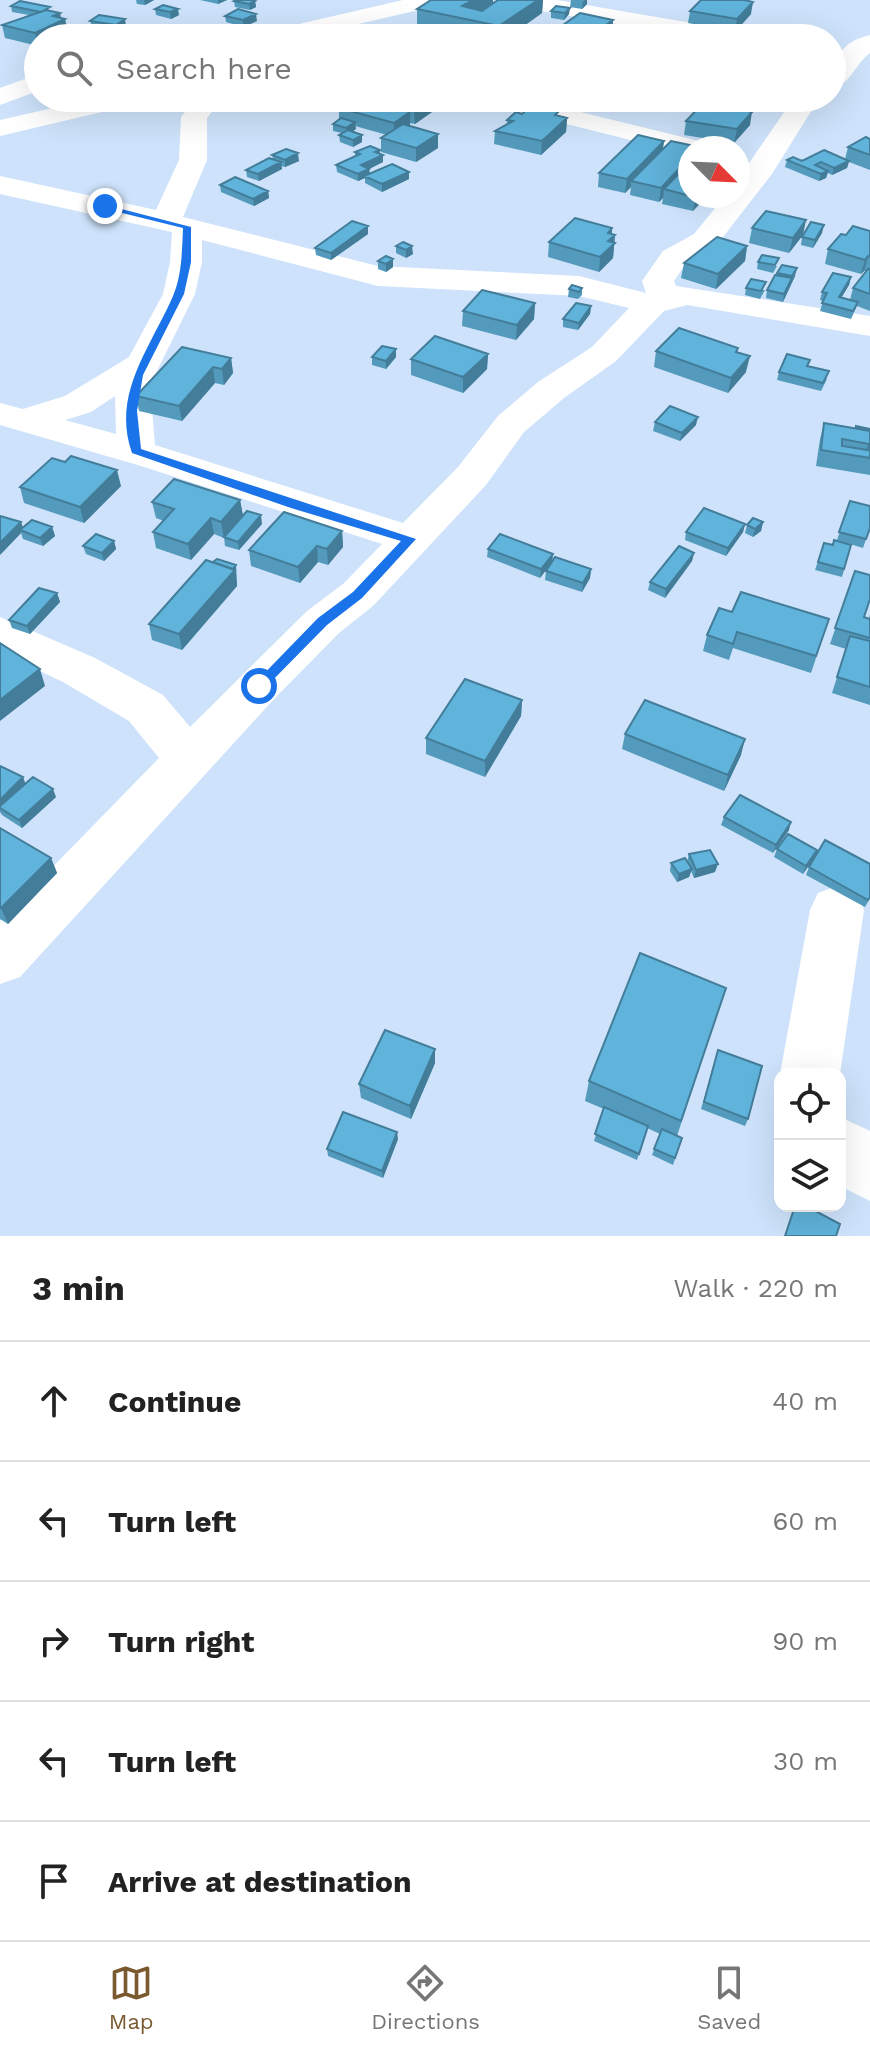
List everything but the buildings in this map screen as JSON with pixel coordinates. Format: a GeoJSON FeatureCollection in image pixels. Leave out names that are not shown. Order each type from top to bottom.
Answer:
{"type":"FeatureCollection","features":[{"type":"Feature","properties":{"kind":"street"},"geometry":{"type":"LineString","coordinates":[[312,24],[343,0]]}},
{"type":"Feature","properties":{"kind":"street"},"geometry":{"type":"LineString","coordinates":[[336,24],[432,0]]}},
{"type":"Feature","properties":{"kind":"street"},"geometry":{"type":"LineString","coordinates":[[518,0],[657,24]]}},
{"type":"Feature","properties":{"kind":"street"},"geometry":{"type":"LineString","coordinates":[[850,59],[870,42]]}},
{"type":"Feature","properties":{"kind":"street"},"geometry":{"type":"LineString","coordinates":[[0,97],[24,88]]}},
{"type":"Feature","properties":{"kind":"street"},"geometry":{"type":"LineString","coordinates":[[0,128],[70,112]]}},
{"type":"Feature","properties":{"kind":"street"},"geometry":{"type":"LineString","coordinates":[[136,451],[133,397],[137,375],[179,294],[186,262],[177,224],[193,160],[194,117],[198,112]]}},
{"type":"Feature","properties":{"kind":"street"},"geometry":{"type":"LineString","coordinates":[[548,112],[678,144]]}},
{"type":"Feature","properties":{"kind":"street"},"geometry":{"type":"LineString","coordinates":[[750,165],[796,112]]}},
{"type":"Feature","properties":{"kind":"street"},"geometry":{"type":"LineString","coordinates":[[0,185],[177,224],[378,276],[564,284],[658,301]]}},
{"type":"Feature","properties":{"kind":"street"},"geometry":{"type":"LineString","coordinates":[[658,301],[658,281],[674,258],[705,240],[724,208]]}},
{"type":"Feature","properties":{"kind":"street"},"geometry":{"type":"LineString","coordinates":[[0,959],[142,813],[188,759],[323,622],[358,595],[472,476],[511,424],[551,390],[604,354],[658,301],[679,294],[700,296],[870,326]]}},
{"type":"Feature","properties":{"kind":"street"},"geometry":{"type":"LineString","coordinates":[[8,421],[78,404],[145,362]]}},
{"type":"Feature","properties":{"kind":"street"},"geometry":{"type":"LineString","coordinates":[[8,421],[136,451],[295,505],[410,539]]}},
{"type":"Feature","properties":{"kind":"street"},"geometry":{"type":"LineString","coordinates":[[0,633],[79,670],[146,708],[188,759]]}},
{"type":"Feature","properties":{"kind":"street"},"geometry":{"type":"LineString","coordinates":[[811,1068],[837,910]]}},
{"type":"Feature","properties":{"kind":"street"},"geometry":{"type":"LineString","coordinates":[[846,1152],[870,1169]]}},
{"type":"Feature","properties":{"kind":"route"},"geometry":{"type":"LineString","coordinates":[[105,206],[187,227],[186,262],[179,294],[137,375],[131,411],[136,451],[295,505],[410,539],[358,595],[323,622],[259,686]]}}]}
